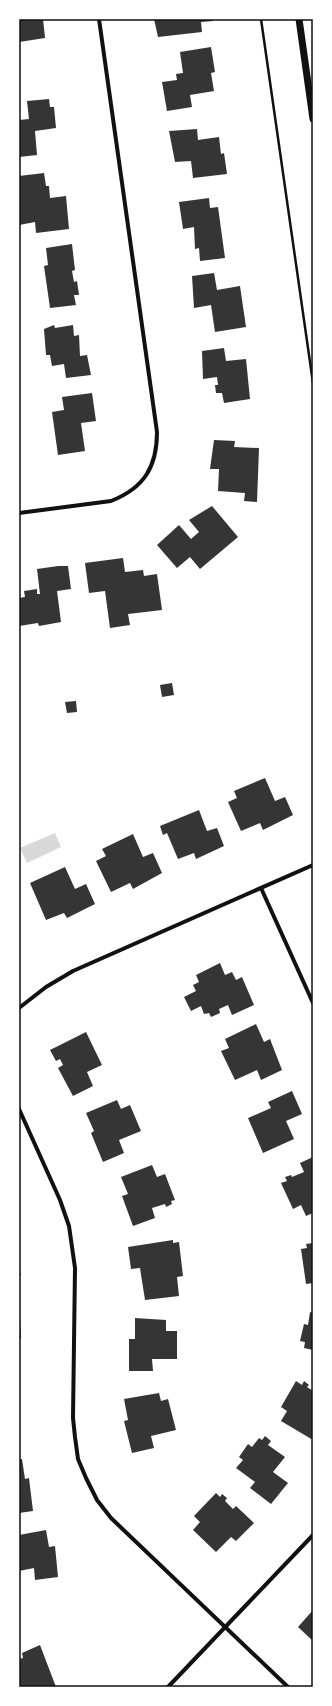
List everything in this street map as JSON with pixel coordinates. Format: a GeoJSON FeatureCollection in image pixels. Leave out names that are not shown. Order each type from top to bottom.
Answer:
{"type":"FeatureCollection","features":[{"type":"Feature","properties":{"kind":"street"},"geometry":{"type":"LineString","coordinates":[[19,513],[111,501],[134,490],[142,482],[150,470],[155,456],[157,432],[99,19]]}},
{"type":"Feature","properties":{"kind":"street"},"geometry":{"type":"LineString","coordinates":[[299,19],[313,119]]}},
{"type":"Feature","properties":{"kind":"street"},"geometry":{"type":"LineString","coordinates":[[19,1008],[46,987],[73,971],[313,864]]}},
{"type":"Feature","properties":{"kind":"street"},"geometry":{"type":"LineString","coordinates":[[261,888],[313,1003]]}},
{"type":"Feature","properties":{"kind":"street"},"geometry":{"type":"LineString","coordinates":[[19,1109],[60,1200],[69,1226],[75,1268],[73,1418],[78,1459],[86,1478],[97,1500],[112,1518],[288,1687]]}},
{"type":"Feature","properties":{"kind":"street"},"geometry":{"type":"LineString","coordinates":[[168,1687],[313,1535]]}},
{"type":"Feature","properties":{"kind":"path"},"geometry":{"type":"LineString","coordinates":[[261,19],[313,383]]}},
{"type":"Feature","properties":{"kind":"shaded area"},"geometry":{"type":"Polygon","coordinates":[[[55,833],[61,847],[27,863],[20,848],[55,833]]]}},
{"type":"Feature","properties":{"kind":"building"},"geometry":{"type":"Polygon","coordinates":[[[19,19],[43,19],[45,38],[19,42],[19,19]]]}},
{"type":"Feature","properties":{"kind":"building"},"geometry":{"type":"Polygon","coordinates":[[[154,19],[213,19],[213,21],[201,22],[202,32],[158,37],[154,19]]]}},
{"type":"Feature","properties":{"kind":"building"},"geometry":{"type":"Polygon","coordinates":[[[211,47],[215,72],[211,73],[214,91],[190,95],[192,107],[167,111],[162,82],[177,80],[176,74],[183,73],[180,52],[211,47]]]}},
{"type":"Feature","properties":{"kind":"building"},"geometry":{"type":"Polygon","coordinates":[[[49,99],[50,107],[54,107],[56,128],[35,131],[37,155],[19,157],[19,120],[29,119],[27,101],[49,99]]]}},
{"type":"Feature","properties":{"kind":"building"},"geometry":{"type":"Polygon","coordinates":[[[197,129],[198,140],[219,137],[221,154],[224,153],[227,174],[193,178],[191,161],[175,162],[169,131],[197,129]]]}},
{"type":"Feature","properties":{"kind":"building"},"geometry":{"type":"Polygon","coordinates":[[[44,173],[46,186],[49,186],[50,198],[66,196],[69,229],[36,233],[35,222],[19,225],[19,176],[44,173]]]}},
{"type":"Feature","properties":{"kind":"building"},"geometry":{"type":"Polygon","coordinates":[[[209,198],[210,208],[218,207],[225,258],[200,261],[199,248],[195,249],[194,227],[183,229],[179,202],[209,198]]]}},
{"type":"Feature","properties":{"kind":"building"},"geometry":{"type":"Polygon","coordinates":[[[72,244],[75,270],[72,271],[74,282],[77,281],[79,295],[74,295],[76,305],[50,308],[44,266],[48,265],[46,248],[72,244]]]}},
{"type":"Feature","properties":{"kind":"building"},"geometry":{"type":"Polygon","coordinates":[[[214,273],[217,290],[240,286],[246,327],[215,332],[211,305],[194,308],[192,276],[214,273]]]}},
{"type":"Feature","properties":{"kind":"building"},"geometry":{"type":"Polygon","coordinates":[[[54,325],[55,328],[73,325],[74,336],[79,335],[80,356],[87,355],[91,375],[66,378],[64,364],[52,366],[50,355],[46,355],[44,329],[54,325]]]}},
{"type":"Feature","properties":{"kind":"building"},"geometry":{"type":"Polygon","coordinates":[[[224,348],[226,361],[246,359],[250,399],[224,403],[222,393],[216,393],[215,385],[218,385],[217,377],[203,379],[202,351],[224,348]]]}},
{"type":"Feature","properties":{"kind":"building"},"geometry":{"type":"Polygon","coordinates":[[[92,393],[96,421],[81,423],[85,451],[58,455],[52,412],[64,410],[62,397],[92,393]]]}},
{"type":"Feature","properties":{"kind":"building"},"geometry":{"type":"Polygon","coordinates":[[[214,440],[235,441],[234,447],[259,448],[257,502],[244,501],[245,493],[218,491],[219,469],[210,469],[214,440]]]}},
{"type":"Feature","properties":{"kind":"building"},"geometry":{"type":"Polygon","coordinates":[[[212,506],[238,537],[200,569],[190,557],[177,568],[157,545],[179,525],[191,539],[199,532],[189,520],[212,506]]]}},
{"type":"Feature","properties":{"kind":"building"},"geometry":{"type":"Polygon","coordinates":[[[123,558],[125,572],[143,570],[144,576],[157,574],[162,610],[128,614],[130,625],[110,628],[105,591],[89,593],[85,563],[123,558]]]}},
{"type":"Feature","properties":{"kind":"building"},"geometry":{"type":"Polygon","coordinates":[[[68,566],[71,589],[57,591],[61,622],[39,626],[38,623],[19,626],[19,598],[25,597],[24,591],[37,589],[37,594],[40,594],[37,569],[68,566]]]}},
{"type":"Feature","properties":{"kind":"building"},"geometry":{"type":"Polygon","coordinates":[[[172,683],[174,695],[162,697],[160,685],[172,683]]]}},
{"type":"Feature","properties":{"kind":"building"},"geometry":{"type":"Polygon","coordinates":[[[76,701],[77,712],[67,713],[65,702],[76,701]]]}},
{"type":"Feature","properties":{"kind":"building"},"geometry":{"type":"Polygon","coordinates":[[[265,778],[275,801],[285,797],[293,815],[263,830],[260,823],[241,831],[228,802],[237,798],[234,791],[265,778]]]}},
{"type":"Feature","properties":{"kind":"building"},"geometry":{"type":"Polygon","coordinates":[[[199,810],[207,831],[217,828],[224,846],[196,859],[194,853],[178,859],[167,833],[163,835],[160,826],[199,810]]]}},
{"type":"Feature","properties":{"kind":"building"},"geometry":{"type":"Polygon","coordinates":[[[133,834],[143,857],[153,853],[162,873],[133,889],[130,883],[111,892],[96,861],[106,856],[102,849],[133,834]]]}},
{"type":"Feature","properties":{"kind":"building"},"geometry":{"type":"Polygon","coordinates":[[[65,867],[75,889],[86,884],[95,904],[67,918],[64,913],[46,920],[30,883],[65,867]]]}},
{"type":"Feature","properties":{"kind":"building"},"geometry":{"type":"Polygon","coordinates":[[[220,963],[225,975],[232,972],[236,980],[242,977],[254,1005],[232,1015],[228,1005],[219,1009],[220,1013],[211,1017],[209,1013],[204,1014],[201,1006],[191,1011],[184,997],[196,991],[193,985],[199,982],[196,975],[220,963]]]}},
{"type":"Feature","properties":{"kind":"building"},"geometry":{"type":"Polygon","coordinates":[[[256,1024],[264,1042],[270,1039],[282,1070],[261,1080],[257,1070],[235,1080],[221,1051],[229,1048],[225,1039],[256,1024]]]}},
{"type":"Feature","properties":{"kind":"building"},"geometry":{"type":"Polygon","coordinates":[[[86,1032],[102,1065],[87,1072],[93,1086],[73,1096],[58,1068],[63,1065],[60,1059],[56,1061],[50,1050],[86,1032]]]}},
{"type":"Feature","properties":{"kind":"building"},"geometry":{"type":"Polygon","coordinates":[[[292,1091],[302,1114],[286,1121],[294,1139],[263,1153],[248,1118],[271,1108],[268,1102],[292,1091]]]}},
{"type":"Feature","properties":{"kind":"building"},"geometry":{"type":"Polygon","coordinates":[[[117,1100],[121,1109],[130,1105],[141,1131],[119,1140],[124,1153],[103,1162],[91,1133],[94,1131],[86,1113],[117,1100]]]}},
{"type":"Feature","properties":{"kind":"building"},"geometry":{"type":"Polygon","coordinates":[[[313,1157],[313,1213],[306,1216],[301,1205],[293,1209],[281,1183],[287,1181],[285,1177],[291,1175],[292,1177],[304,1172],[300,1163],[313,1157]]]}},
{"type":"Feature","properties":{"kind":"building"},"geometry":{"type":"Polygon","coordinates":[[[152,1165],[157,1177],[165,1174],[175,1200],[171,1201],[172,1204],[166,1207],[165,1204],[152,1208],[155,1218],[133,1226],[122,1196],[128,1194],[121,1177],[152,1165]]]}},
{"type":"Feature","properties":{"kind":"building"},"geometry":{"type":"Polygon","coordinates":[[[173,1240],[173,1243],[179,1242],[183,1276],[177,1277],[179,1296],[145,1300],[140,1268],[131,1269],[128,1247],[173,1240]]]}},
{"type":"Feature","properties":{"kind":"building"},"geometry":{"type":"Polygon","coordinates":[[[313,1243],[313,1283],[306,1284],[301,1249],[307,1248],[306,1244],[313,1243]]]}},
{"type":"Feature","properties":{"kind":"building"},"geometry":{"type":"Polygon","coordinates":[[[19,1264],[21,1276],[19,1276],[19,1264]]]}},
{"type":"Feature","properties":{"kind":"building"},"geometry":{"type":"Polygon","coordinates":[[[310,1312],[313,1313],[313,1350],[304,1348],[305,1342],[300,1341],[304,1324],[308,1325],[310,1312]]]}},
{"type":"Feature","properties":{"kind":"building"},"geometry":{"type":"Polygon","coordinates":[[[20,1317],[21,1339],[19,1339],[20,1317]]]}},
{"type":"Feature","properties":{"kind":"building"},"geometry":{"type":"Polygon","coordinates":[[[135,1318],[166,1320],[166,1331],[177,1331],[177,1359],[152,1359],[153,1371],[129,1371],[129,1339],[135,1339],[135,1318]]]}},
{"type":"Feature","properties":{"kind":"building"},"geometry":{"type":"Polygon","coordinates":[[[296,1381],[302,1385],[304,1381],[309,1385],[307,1387],[313,1391],[313,1440],[281,1421],[287,1411],[281,1407],[296,1381]]]}},
{"type":"Feature","properties":{"kind":"building"},"geometry":{"type":"Polygon","coordinates":[[[159,1393],[161,1401],[168,1399],[176,1430],[151,1436],[154,1448],[132,1453],[124,1421],[128,1420],[124,1399],[159,1393]]]}},
{"type":"Feature","properties":{"kind":"building"},"geometry":{"type":"Polygon","coordinates":[[[265,1436],[271,1441],[268,1445],[285,1457],[273,1472],[288,1483],[271,1504],[250,1488],[255,1482],[236,1468],[243,1460],[239,1457],[248,1444],[252,1447],[259,1438],[262,1440],[265,1436]]]}},
{"type":"Feature","properties":{"kind":"building"},"geometry":{"type":"Polygon","coordinates":[[[19,1459],[22,1459],[25,1479],[29,1478],[33,1511],[19,1513],[19,1459]]]}},
{"type":"Feature","properties":{"kind":"building"},"geometry":{"type":"Polygon","coordinates":[[[216,1493],[220,1497],[222,1494],[227,1498],[225,1501],[233,1509],[236,1506],[254,1523],[236,1541],[231,1537],[216,1552],[193,1530],[200,1522],[194,1516],[216,1493]]]}},
{"type":"Feature","properties":{"kind":"building"},"geometry":{"type":"Polygon","coordinates":[[[46,1530],[49,1547],[55,1546],[58,1577],[35,1580],[34,1568],[19,1571],[19,1535],[46,1530]]]}},
{"type":"Feature","properties":{"kind":"building"},"geometry":{"type":"Polygon","coordinates":[[[313,1610],[313,1641],[298,1627],[313,1610]]]}},
{"type":"Feature","properties":{"kind":"building"},"geometry":{"type":"Polygon","coordinates":[[[40,1645],[56,1687],[19,1687],[19,1659],[23,1658],[22,1653],[40,1645]]]}}]}
